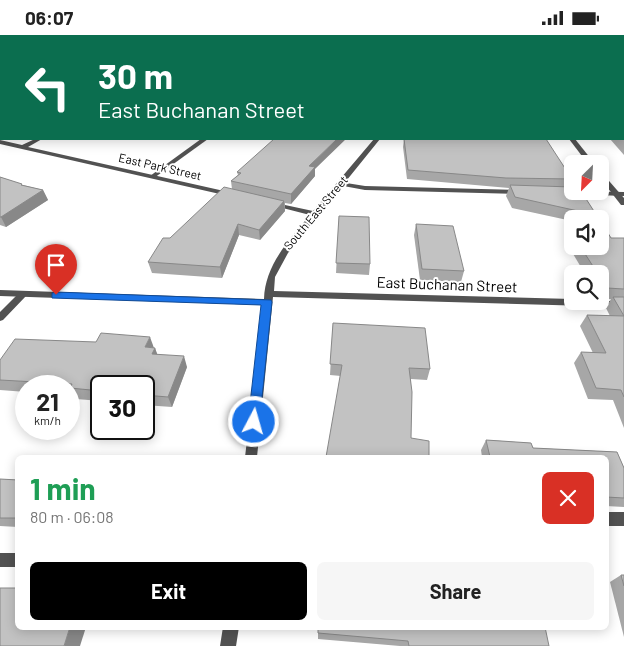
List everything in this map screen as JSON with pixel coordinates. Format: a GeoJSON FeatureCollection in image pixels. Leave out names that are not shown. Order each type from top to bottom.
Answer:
{"type":"FeatureCollection","features":[{"type":"Feature","properties":{"kind":"street"},"geometry":{"type":"LineString","coordinates":[[23,147],[37,140]]}},
{"type":"Feature","properties":{"kind":"street"},"geometry":{"type":"LineString","coordinates":[[152,177],[205,140]]}},
{"type":"Feature","properties":{"kind":"street","name":"South East Street"},"geometry":{"type":"LineString","coordinates":[[251,455],[268,298],[272,277],[284,252],[376,140]]}},
{"type":"Feature","properties":{"kind":"street"},"geometry":{"type":"LineString","coordinates":[[573,140],[585,155]]}},
{"type":"Feature","properties":{"kind":"street","name":"East Park Street"},"geometry":{"type":"LineString","coordinates":[[0,142],[238,196]]}},
{"type":"Feature","properties":{"kind":"street"},"geometry":{"type":"LineString","coordinates":[[609,182],[620,194],[624,203]]}},
{"type":"Feature","properties":{"kind":"street"},"geometry":{"type":"LineString","coordinates":[[340,184],[366,188],[526,192]]}},
{"type":"Feature","properties":{"kind":"street"},"geometry":{"type":"LineString","coordinates":[[563,193],[620,194]]}},
{"type":"Feature","properties":{"kind":"street"},"geometry":{"type":"LineString","coordinates":[[267,203],[315,214]]}},
{"type":"Feature","properties":{"kind":"street","name":"East Buchanan Street"},"geometry":{"type":"LineString","coordinates":[[0,293],[624,304]]}},
{"type":"Feature","properties":{"kind":"street"},"geometry":{"type":"LineString","coordinates":[[0,319],[23,294]]}},
{"type":"Feature","properties":{"kind":"street"},"geometry":{"type":"LineString","coordinates":[[609,519],[624,519]]}},
{"type":"Feature","properties":{"kind":"street"},"geometry":{"type":"LineString","coordinates":[[0,560],[15,560]]}},
{"type":"Feature","properties":{"kind":"street"},"geometry":{"type":"LineString","coordinates":[[228,646],[231,630]]}},
{"type":"Feature","properties":{"kind":"building"},"geometry":{"type":"Polygon","coordinates":[[[273,140],[336,140],[309,166],[315,167],[291,194],[231,181],[241,173],[237,172],[273,140]]]}},
{"type":"Feature","properties":{"kind":"building"},"geometry":{"type":"Polygon","coordinates":[[[404,140],[547,140],[564,167],[564,179],[506,178],[408,170],[404,140]]]}},
{"type":"Feature","properties":{"kind":"building"},"geometry":{"type":"Polygon","coordinates":[[[0,177],[21,185],[43,190],[0,217],[0,177]]]}},
{"type":"Feature","properties":{"kind":"building"},"geometry":{"type":"Polygon","coordinates":[[[510,185],[564,187],[564,200],[587,200],[593,210],[574,210],[515,197],[510,185]]]}},
{"type":"Feature","properties":{"kind":"building"},"geometry":{"type":"Polygon","coordinates":[[[224,187],[284,201],[259,230],[238,224],[220,267],[148,262],[163,238],[170,238],[224,187]]]}},
{"type":"Feature","properties":{"kind":"building"},"geometry":{"type":"Polygon","coordinates":[[[339,216],[369,217],[370,264],[336,263],[339,216]]]}},
{"type":"Feature","properties":{"kind":"building"},"geometry":{"type":"Polygon","coordinates":[[[416,224],[453,226],[464,271],[422,269],[416,224]]]}},
{"type":"Feature","properties":{"kind":"building"},"geometry":{"type":"Polygon","coordinates":[[[609,235],[611,238],[624,238],[624,289],[609,288],[609,265],[592,265],[586,255],[609,255],[609,235]]]}},
{"type":"Feature","properties":{"kind":"building"},"geometry":{"type":"Polygon","coordinates":[[[613,297],[624,297],[624,316],[613,297]]]}},
{"type":"Feature","properties":{"kind":"building"},"geometry":{"type":"Polygon","coordinates":[[[587,315],[624,316],[624,397],[621,390],[596,388],[581,352],[606,353],[587,315]]]}},
{"type":"Feature","properties":{"kind":"building"},"geometry":{"type":"Polygon","coordinates":[[[333,323],[425,328],[430,369],[409,368],[412,392],[411,438],[429,441],[429,455],[326,455],[342,365],[330,364],[333,323]]]}},
{"type":"Feature","properties":{"kind":"building"},"geometry":{"type":"Polygon","coordinates":[[[101,333],[150,337],[145,347],[155,348],[152,354],[184,356],[168,397],[155,396],[155,375],[90,375],[90,390],[80,389],[80,375],[15,375],[15,381],[0,380],[0,360],[15,339],[96,342],[101,333]]]}},
{"type":"Feature","properties":{"kind":"building"},"geometry":{"type":"Polygon","coordinates":[[[486,440],[531,443],[533,448],[617,452],[624,468],[624,498],[609,497],[609,455],[490,455],[486,440]]]}},
{"type":"Feature","properties":{"kind":"building"},"geometry":{"type":"Polygon","coordinates":[[[0,479],[15,480],[15,518],[0,518],[0,479]]]}},
{"type":"Feature","properties":{"kind":"building"},"geometry":{"type":"Polygon","coordinates":[[[621,575],[624,575],[624,586],[621,575]]]}},
{"type":"Feature","properties":{"kind":"building"},"geometry":{"type":"Polygon","coordinates":[[[0,588],[15,588],[15,630],[69,630],[64,646],[0,646],[0,588]]]}},
{"type":"Feature","properties":{"kind":"building"},"geometry":{"type":"Polygon","coordinates":[[[318,630],[546,630],[549,646],[409,646],[408,641],[318,633],[318,630]]]}},
{"type":"Feature","properties":{"kind":"route"},"geometry":{"type":"LineString","coordinates":[[56,295],[267,302],[254,422]]}}]}
